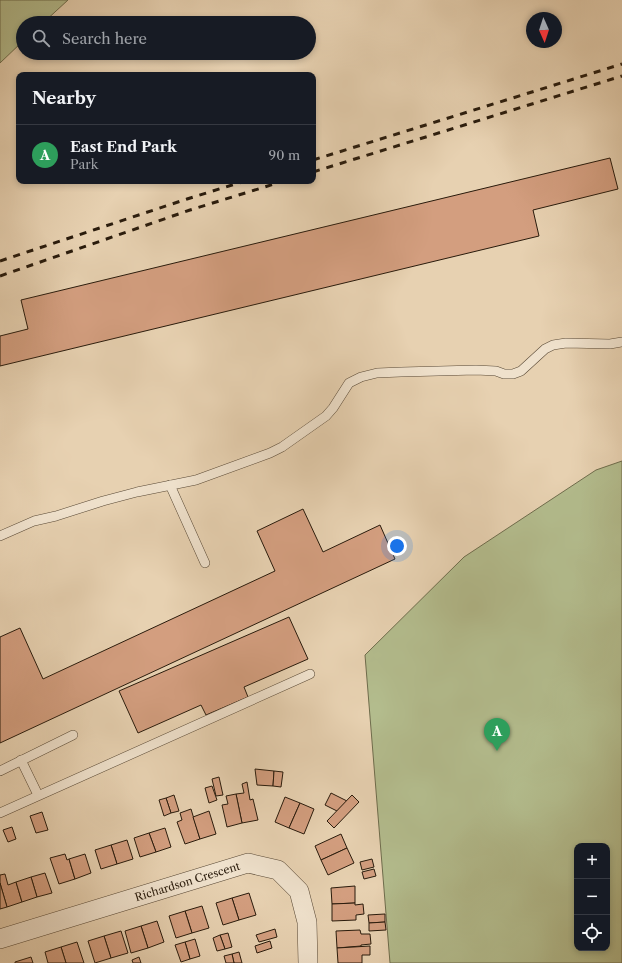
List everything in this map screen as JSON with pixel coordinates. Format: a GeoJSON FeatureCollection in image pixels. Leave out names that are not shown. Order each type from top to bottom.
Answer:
{"type":"FeatureCollection","features":[{"type":"Feature","properties":{"kind":"street","name":"Richardson Crescent"},"geometry":{"type":"LineString","coordinates":[[0,939],[248,863],[278,870],[299,891],[306,922],[308,963]]}},
{"type":"Feature","properties":{"kind":"lane"},"geometry":{"type":"LineString","coordinates":[[0,536],[34,521],[137,492],[196,480],[270,453],[282,447],[326,416],[333,408],[348,384],[361,377],[377,373],[453,371],[496,371],[504,374],[513,374],[521,371],[545,349],[553,345],[566,343],[610,344],[622,342]]}},
{"type":"Feature","properties":{"kind":"lane"},"geometry":{"type":"LineString","coordinates":[[170,485],[205,563]]}},
{"type":"Feature","properties":{"kind":"lane"},"geometry":{"type":"LineString","coordinates":[[0,813],[310,674]]}},
{"type":"Feature","properties":{"kind":"lane"},"geometry":{"type":"LineString","coordinates":[[0,771],[73,735]]}},
{"type":"Feature","properties":{"kind":"lane"},"geometry":{"type":"LineString","coordinates":[[21,760],[38,795]]}},
{"type":"Feature","properties":{"kind":"green space"},"geometry":{"type":"Polygon","coordinates":[[[0,0],[68,0],[51,16],[16,16],[16,48],[0,63],[0,0]]]}},
{"type":"Feature","properties":{"kind":"green space"},"geometry":{"type":"Polygon","coordinates":[[[622,461],[622,963],[390,963],[365,655],[464,557],[596,470],[622,461]]]}},
{"type":"Feature","properties":{"kind":"building"},"geometry":{"type":"Polygon","coordinates":[[[610,158],[618,189],[533,210],[539,236],[0,366],[0,336],[28,329],[21,300],[610,158]]]}},
{"type":"Feature","properties":{"kind":"building"},"geometry":{"type":"Polygon","coordinates":[[[303,509],[323,552],[380,525],[395,559],[0,743],[0,637],[20,628],[43,679],[275,571],[257,531],[303,509]]]}},
{"type":"Feature","properties":{"kind":"building"},"geometry":{"type":"Polygon","coordinates":[[[289,617],[308,659],[244,687],[248,697],[206,715],[201,705],[138,733],[119,691],[289,617]]]}},
{"type":"Feature","properties":{"kind":"building"},"geometry":{"type":"Polygon","coordinates":[[[255,769],[274,771],[273,786],[257,785],[255,769]]]}},
{"type":"Feature","properties":{"kind":"building"},"geometry":{"type":"Polygon","coordinates":[[[274,771],[283,772],[281,787],[273,786],[274,771]]]}},
{"type":"Feature","properties":{"kind":"building"},"geometry":{"type":"Polygon","coordinates":[[[219,777],[223,795],[216,796],[212,779],[219,777]]]}},
{"type":"Feature","properties":{"kind":"building"},"geometry":{"type":"Polygon","coordinates":[[[247,782],[250,800],[253,799],[258,820],[242,823],[236,794],[244,793],[242,784],[247,782]]]}},
{"type":"Feature","properties":{"kind":"building"},"geometry":{"type":"Polygon","coordinates":[[[212,786],[217,800],[209,803],[205,788],[212,786]]]}},
{"type":"Feature","properties":{"kind":"building"},"geometry":{"type":"Polygon","coordinates":[[[331,793],[347,801],[337,811],[325,805],[331,793]]]}},
{"type":"Feature","properties":{"kind":"building"},"geometry":{"type":"Polygon","coordinates":[[[236,794],[242,823],[227,827],[222,805],[228,804],[226,796],[236,794]]]}},
{"type":"Feature","properties":{"kind":"building"},"geometry":{"type":"Polygon","coordinates":[[[174,795],[179,811],[171,813],[166,798],[174,795]]]}},
{"type":"Feature","properties":{"kind":"building"},"geometry":{"type":"Polygon","coordinates":[[[352,795],[359,802],[334,828],[327,821],[352,795]]]}},
{"type":"Feature","properties":{"kind":"building"},"geometry":{"type":"Polygon","coordinates":[[[285,797],[300,803],[289,828],[275,822],[285,797]]]}},
{"type":"Feature","properties":{"kind":"building"},"geometry":{"type":"Polygon","coordinates":[[[166,798],[171,813],[164,816],[159,800],[166,798]]]}},
{"type":"Feature","properties":{"kind":"building"},"geometry":{"type":"Polygon","coordinates":[[[300,803],[314,809],[304,834],[289,828],[300,803]]]}},
{"type":"Feature","properties":{"kind":"building"},"geometry":{"type":"Polygon","coordinates":[[[191,809],[200,839],[185,844],[177,822],[182,820],[180,813],[191,809]]]}},
{"type":"Feature","properties":{"kind":"building"},"geometry":{"type":"Polygon","coordinates":[[[209,811],[216,834],[200,839],[193,817],[209,811]]]}},
{"type":"Feature","properties":{"kind":"building"},"geometry":{"type":"Polygon","coordinates":[[[42,812],[48,830],[36,833],[30,816],[42,812]]]}},
{"type":"Feature","properties":{"kind":"building"},"geometry":{"type":"Polygon","coordinates":[[[12,827],[16,839],[8,842],[3,830],[12,827]]]}},
{"type":"Feature","properties":{"kind":"building"},"geometry":{"type":"Polygon","coordinates":[[[165,828],[171,847],[156,852],[149,833],[165,828]]]}},
{"type":"Feature","properties":{"kind":"building"},"geometry":{"type":"Polygon","coordinates":[[[149,833],[156,852],[140,857],[134,838],[149,833]]]}},
{"type":"Feature","properties":{"kind":"building"},"geometry":{"type":"Polygon","coordinates":[[[341,834],[347,848],[321,860],[315,846],[341,834]]]}},
{"type":"Feature","properties":{"kind":"building"},"geometry":{"type":"Polygon","coordinates":[[[127,840],[133,859],[117,864],[111,845],[127,840]]]}},
{"type":"Feature","properties":{"kind":"building"},"geometry":{"type":"Polygon","coordinates":[[[111,845],[117,864],[101,869],[95,850],[111,845]]]}},
{"type":"Feature","properties":{"kind":"building"},"geometry":{"type":"Polygon","coordinates":[[[347,848],[354,863],[328,875],[321,860],[347,848]]]}},
{"type":"Feature","properties":{"kind":"building"},"geometry":{"type":"Polygon","coordinates":[[[65,854],[67,860],[69,859],[75,879],[59,884],[50,858],[65,854]]]}},
{"type":"Feature","properties":{"kind":"building"},"geometry":{"type":"Polygon","coordinates":[[[85,854],[91,873],[75,879],[69,859],[85,854]]]}},
{"type":"Feature","properties":{"kind":"building"},"geometry":{"type":"Polygon","coordinates":[[[372,859],[374,867],[362,870],[360,862],[372,859]]]}},
{"type":"Feature","properties":{"kind":"building"},"geometry":{"type":"Polygon","coordinates":[[[374,869],[376,876],[364,879],[362,872],[374,869]]]}},
{"type":"Feature","properties":{"kind":"building"},"geometry":{"type":"Polygon","coordinates":[[[45,873],[52,893],[37,897],[31,877],[45,873]]]}},
{"type":"Feature","properties":{"kind":"building"},"geometry":{"type":"Polygon","coordinates":[[[5,874],[8,885],[16,882],[22,902],[7,907],[0,883],[0,875],[5,874]]]}},
{"type":"Feature","properties":{"kind":"building"},"geometry":{"type":"Polygon","coordinates":[[[31,877],[37,897],[22,902],[16,882],[31,877]]]}},
{"type":"Feature","properties":{"kind":"building"},"geometry":{"type":"Polygon","coordinates":[[[0,883],[7,907],[0,909],[0,883]]]}},
{"type":"Feature","properties":{"kind":"building"},"geometry":{"type":"Polygon","coordinates":[[[355,886],[355,903],[332,904],[331,888],[355,886]]]}},
{"type":"Feature","properties":{"kind":"building"},"geometry":{"type":"Polygon","coordinates":[[[249,893],[256,915],[239,920],[232,898],[249,893]]]}},
{"type":"Feature","properties":{"kind":"building"},"geometry":{"type":"Polygon","coordinates":[[[232,898],[239,920],[223,925],[216,903],[232,898]]]}},
{"type":"Feature","properties":{"kind":"building"},"geometry":{"type":"Polygon","coordinates":[[[355,903],[355,905],[363,904],[364,914],[356,915],[356,920],[332,921],[332,904],[355,903]]]}},
{"type":"Feature","properties":{"kind":"building"},"geometry":{"type":"Polygon","coordinates":[[[202,906],[209,928],[192,933],[185,911],[202,906]]]}},
{"type":"Feature","properties":{"kind":"building"},"geometry":{"type":"Polygon","coordinates":[[[185,911],[192,933],[176,938],[169,916],[185,911]]]}},
{"type":"Feature","properties":{"kind":"building"},"geometry":{"type":"Polygon","coordinates":[[[385,914],[385,922],[369,923],[368,915],[385,914]]]}},
{"type":"Feature","properties":{"kind":"building"},"geometry":{"type":"Polygon","coordinates":[[[157,921],[164,942],[148,948],[141,926],[157,921]]]}},
{"type":"Feature","properties":{"kind":"building"},"geometry":{"type":"Polygon","coordinates":[[[385,922],[386,930],[369,931],[369,923],[385,922]]]}},
{"type":"Feature","properties":{"kind":"building"},"geometry":{"type":"Polygon","coordinates":[[[141,926],[148,948],[131,953],[125,931],[141,926]]]}},
{"type":"Feature","properties":{"kind":"building"},"geometry":{"type":"Polygon","coordinates":[[[275,929],[277,937],[259,942],[256,935],[275,929]]]}},
{"type":"Feature","properties":{"kind":"building"},"geometry":{"type":"Polygon","coordinates":[[[360,930],[361,934],[370,934],[371,944],[337,948],[336,931],[360,930]]]}},
{"type":"Feature","properties":{"kind":"building"},"geometry":{"type":"Polygon","coordinates":[[[121,931],[128,953],[111,958],[104,936],[121,931]]]}},
{"type":"Feature","properties":{"kind":"building"},"geometry":{"type":"Polygon","coordinates":[[[228,933],[232,947],[225,949],[220,935],[228,933]]]}},
{"type":"Feature","properties":{"kind":"building"},"geometry":{"type":"Polygon","coordinates":[[[220,935],[225,949],[217,951],[213,938],[220,935]]]}},
{"type":"Feature","properties":{"kind":"building"},"geometry":{"type":"Polygon","coordinates":[[[104,936],[111,958],[95,963],[88,941],[104,936]]]}},
{"type":"Feature","properties":{"kind":"building"},"geometry":{"type":"Polygon","coordinates":[[[195,939],[200,956],[190,959],[185,942],[195,939]]]}},
{"type":"Feature","properties":{"kind":"building"},"geometry":{"type":"Polygon","coordinates":[[[270,941],[272,948],[257,953],[255,946],[270,941]]]}},
{"type":"Feature","properties":{"kind":"building"},"geometry":{"type":"Polygon","coordinates":[[[77,942],[84,963],[66,963],[61,947],[77,942]]]}},
{"type":"Feature","properties":{"kind":"building"},"geometry":{"type":"Polygon","coordinates":[[[185,942],[190,959],[181,962],[175,945],[185,942]]]}},
{"type":"Feature","properties":{"kind":"building"},"geometry":{"type":"Polygon","coordinates":[[[370,946],[370,955],[362,955],[362,963],[338,963],[337,948],[370,946]]]}},
{"type":"Feature","properties":{"kind":"building"},"geometry":{"type":"Polygon","coordinates":[[[61,947],[66,963],[48,963],[45,952],[61,947]]]}},
{"type":"Feature","properties":{"kind":"building"},"geometry":{"type":"Polygon","coordinates":[[[239,952],[242,963],[234,963],[232,954],[239,952]]]}},
{"type":"Feature","properties":{"kind":"building"},"geometry":{"type":"Polygon","coordinates":[[[232,954],[234,963],[226,963],[224,956],[232,954]]]}},
{"type":"Feature","properties":{"kind":"building"},"geometry":{"type":"Polygon","coordinates":[[[31,957],[33,963],[15,963],[15,962],[31,957]]]}},
{"type":"Feature","properties":{"kind":"building"},"geometry":{"type":"Polygon","coordinates":[[[139,957],[141,963],[133,963],[132,960],[139,957]]]}},
{"type":"Feature","properties":{"kind":"railway"},"geometry":{"type":"LineString","coordinates":[[316,159],[622,64]]}},
{"type":"Feature","properties":{"kind":"railway"},"geometry":{"type":"LineString","coordinates":[[316,171],[622,76]]}},
{"type":"Feature","properties":{"kind":"railway"},"geometry":{"type":"LineString","coordinates":[[0,261],[235,184]]}},
{"type":"Feature","properties":{"kind":"railway"},"geometry":{"type":"LineString","coordinates":[[0,276],[190,210],[274,184]]}},
{"type":"Feature","properties":{"kind":"place","name":"East End Park"},"geometry":{"type":"Point","coordinates":[497,751]}}]}
